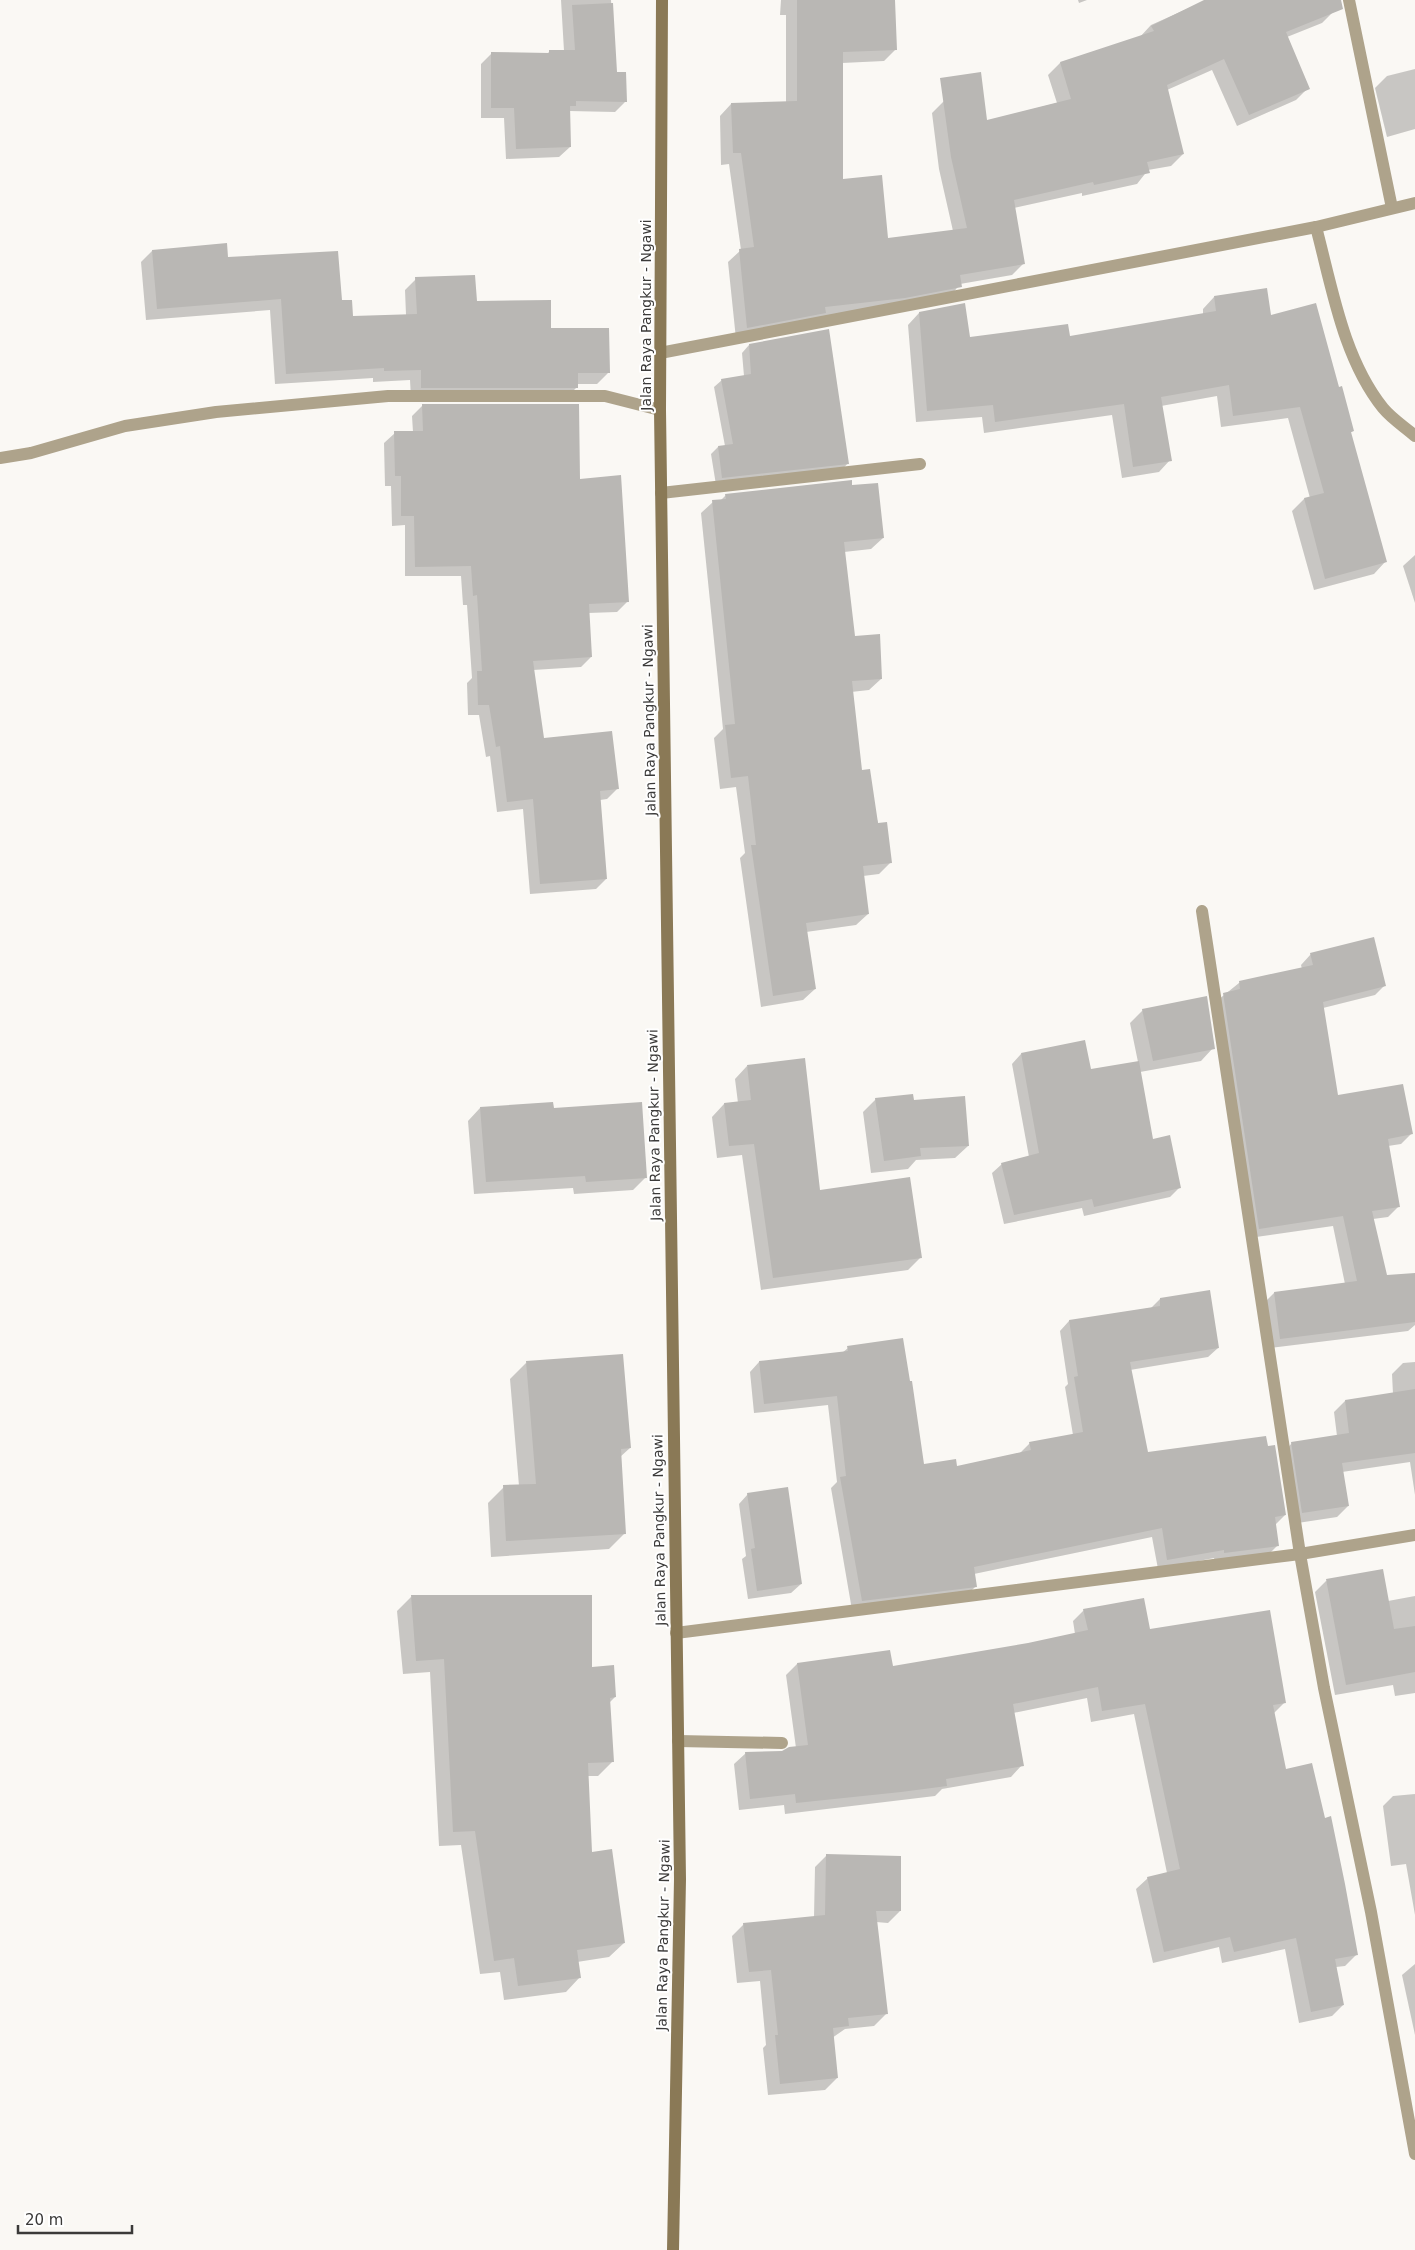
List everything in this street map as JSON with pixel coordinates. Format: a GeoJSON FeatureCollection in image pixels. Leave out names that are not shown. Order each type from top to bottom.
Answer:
{"type":"FeatureCollection","features":[{"type":"Feature","properties":{"kind":"main road","name":"Jalan Raya Pangkur - Ngawi"},"geometry":{"type":"LineString","coordinates":[[662,0],[660,410],[680,1879],[672,2250]]}},
{"type":"Feature","properties":{"kind":"street"},"geometry":{"type":"LineString","coordinates":[[1349,0],[1392,208]]}},
{"type":"Feature","properties":{"kind":"street"},"geometry":{"type":"LineString","coordinates":[[660,353],[1316,226],[1415,203]]}},
{"type":"Feature","properties":{"kind":"street"},"geometry":{"type":"LineString","coordinates":[[1316,226],[1341,322],[1360,372],[1384,409],[1415,436]]}},
{"type":"Feature","properties":{"kind":"street"},"geometry":{"type":"LineString","coordinates":[[0,458],[31,453],[125,426],[216,412],[388,396],[605,396],[660,410]]}},
{"type":"Feature","properties":{"kind":"street"},"geometry":{"type":"LineString","coordinates":[[661,492],[920,464]]}},
{"type":"Feature","properties":{"kind":"street"},"geometry":{"type":"LineString","coordinates":[[1202,911],[1300,1554],[1324,1688],[1371,1912],[1415,2154]]}},
{"type":"Feature","properties":{"kind":"street"},"geometry":{"type":"LineString","coordinates":[[676,1633],[1300,1554],[1415,1534]]}},
{"type":"Feature","properties":{"kind":"street"},"geometry":{"type":"LineString","coordinates":[[678,1741],[782,1743]]}},
{"type":"Feature","properties":{"kind":"building"},"geometry":{"type":"Polygon","coordinates":[[[797,0],[895,0],[897,50],[843,52],[843,179],[882,175],[888,238],[967,228],[951,157],[940,78],[981,72],[987,120],[1071,99],[1060,62],[1154,31],[1151,26],[1204,0],[1341,0],[1343,9],[1286,32],[1310,89],[1249,115],[1224,59],[1167,85],[1184,154],[1147,162],[1150,173],[1094,185],[1093,182],[1014,200],[1025,264],[960,275],[962,287],[905,298],[825,307],[826,313],[747,328],[739,249],[754,247],[741,153],[733,153],[731,103],[797,101],[797,0]]]}},
{"type":"Feature","properties":{"kind":"building"},"geometry":{"type":"Polygon","coordinates":[[[613,3],[617,72],[626,72],[627,102],[576,101],[576,106],[570,106],[571,147],[516,149],[514,108],[491,108],[491,52],[549,53],[549,50],[575,50],[572,5],[613,3]]]}},
{"type":"Feature","properties":{"kind":"building"},"geometry":{"type":"Polygon","coordinates":[[[227,243],[228,257],[338,251],[342,300],[352,300],[353,316],[417,314],[415,277],[475,275],[477,301],[551,300],[551,328],[609,328],[610,373],[578,373],[578,388],[421,388],[421,370],[384,371],[384,368],[286,374],[281,299],[157,309],[152,250],[227,243]]]}},
{"type":"Feature","properties":{"kind":"building"},"geometry":{"type":"Polygon","coordinates":[[[1267,288],[1271,315],[1316,303],[1339,387],[1342,386],[1354,431],[1351,432],[1387,562],[1325,579],[1304,498],[1324,493],[1300,407],[1233,416],[1229,385],[1161,397],[1172,461],[1133,467],[1124,404],[995,422],[993,405],[927,411],[919,312],[965,303],[970,337],[1068,324],[1070,336],[1216,311],[1214,296],[1267,288]]]}},
{"type":"Feature","properties":{"kind":"building"},"geometry":{"type":"Polygon","coordinates":[[[829,329],[849,464],[722,478],[718,446],[733,444],[721,379],[751,374],[749,344],[829,329]]]}},
{"type":"Feature","properties":{"kind":"building"},"geometry":{"type":"Polygon","coordinates":[[[422,404],[579,404],[580,479],[621,475],[629,602],[589,604],[592,657],[533,661],[544,738],[612,731],[619,789],[600,791],[607,879],[540,884],[533,799],[507,802],[500,746],[496,747],[489,705],[478,705],[477,671],[482,671],[477,595],[473,596],[471,566],[415,567],[414,516],[401,516],[401,476],[395,476],[394,431],[423,431],[422,404]]]}},
{"type":"Feature","properties":{"kind":"building"},"geometry":{"type":"Polygon","coordinates":[[[852,480],[852,485],[878,483],[884,538],[844,542],[855,636],[880,634],[882,679],[852,681],[862,770],[870,769],[878,823],[887,822],[892,863],[863,866],[869,914],[806,923],[816,989],[773,996],[751,845],[756,845],[748,776],[731,778],[725,725],[735,724],[712,500],[726,499],[725,494],[852,480]]]}},
{"type":"Feature","properties":{"kind":"building"},"geometry":{"type":"Polygon","coordinates":[[[1374,937],[1386,986],[1323,1002],[1338,1095],[1403,1084],[1413,1134],[1388,1139],[1400,1207],[1372,1211],[1387,1275],[1415,1273],[1415,1322],[1280,1339],[1274,1292],[1357,1281],[1343,1216],[1259,1229],[1223,993],[1240,989],[1239,981],[1313,965],[1310,953],[1374,937]]]}},
{"type":"Feature","properties":{"kind":"building"},"geometry":{"type":"Polygon","coordinates":[[[1207,996],[1215,1049],[1153,1061],[1142,1009],[1207,996]]]}},
{"type":"Feature","properties":{"kind":"building"},"geometry":{"type":"Polygon","coordinates":[[[1085,1040],[1091,1069],[1139,1061],[1153,1139],[1170,1135],[1181,1188],[1094,1207],[1092,1199],[1014,1215],[1001,1163],[1039,1153],[1021,1053],[1085,1040]]]}},
{"type":"Feature","properties":{"kind":"building"},"geometry":{"type":"Polygon","coordinates":[[[805,1058],[820,1190],[910,1177],[922,1258],[773,1278],[754,1144],[729,1146],[724,1103],[751,1100],[747,1065],[805,1058]]]}},
{"type":"Feature","properties":{"kind":"building"},"geometry":{"type":"Polygon","coordinates":[[[913,1094],[914,1100],[965,1096],[969,1146],[920,1148],[921,1156],[884,1161],[875,1098],[913,1094]]]}},
{"type":"Feature","properties":{"kind":"building"},"geometry":{"type":"Polygon","coordinates":[[[553,1102],[554,1108],[642,1102],[647,1178],[586,1182],[585,1176],[486,1182],[480,1107],[553,1102]]]}},
{"type":"Feature","properties":{"kind":"building"},"geometry":{"type":"Polygon","coordinates":[[[1210,1290],[1219,1348],[1130,1362],[1148,1452],[1266,1436],[1268,1446],[1275,1445],[1286,1515],[1275,1517],[1279,1546],[1224,1553],[1224,1550],[1167,1560],[1162,1528],[974,1567],[977,1587],[862,1601],[840,1477],[846,1476],[837,1396],[764,1404],[759,1361],[848,1351],[847,1346],[903,1338],[910,1381],[912,1381],[924,1464],[956,1459],[957,1466],[1031,1450],[1029,1442],[1083,1432],[1074,1377],[1078,1376],[1069,1320],[1160,1306],[1160,1298],[1210,1290]]]}},
{"type":"Feature","properties":{"kind":"building"},"geometry":{"type":"Polygon","coordinates":[[[623,1354],[631,1448],[621,1449],[626,1534],[506,1541],[503,1485],[536,1484],[526,1361],[623,1354]]]}},
{"type":"Feature","properties":{"kind":"building"},"geometry":{"type":"Polygon","coordinates":[[[1415,1389],[1415,1453],[1342,1463],[1349,1506],[1302,1513],[1291,1442],[1349,1433],[1345,1400],[1415,1389]]]}},
{"type":"Feature","properties":{"kind":"building"},"geometry":{"type":"Polygon","coordinates":[[[788,1487],[802,1584],[757,1591],[751,1549],[755,1548],[747,1493],[788,1487]]]}},
{"type":"Feature","properties":{"kind":"building"},"geometry":{"type":"Polygon","coordinates":[[[1383,1569],[1394,1629],[1415,1626],[1415,1672],[1346,1685],[1326,1579],[1383,1569]]]}},
{"type":"Feature","properties":{"kind":"building"},"geometry":{"type":"Polygon","coordinates":[[[411,1595],[592,1595],[592,1667],[614,1665],[616,1697],[610,1698],[614,1762],[588,1763],[592,1852],[612,1849],[625,1943],[577,1950],[581,1978],[518,1986],[514,1958],[494,1961],[475,1831],[453,1832],[444,1659],[416,1661],[411,1595]]]}},
{"type":"Feature","properties":{"kind":"building"},"geometry":{"type":"Polygon","coordinates":[[[1144,1598],[1150,1629],[1270,1610],[1286,1703],[1273,1705],[1286,1769],[1312,1763],[1325,1818],[1331,1816],[1345,1884],[1358,1955],[1335,1959],[1344,2005],[1311,2012],[1296,1938],[1234,1952],[1230,1937],[1164,1952],[1147,1877],[1180,1869],[1145,1704],[1102,1711],[1098,1687],[1013,1704],[1024,1766],[946,1779],[947,1786],[901,1792],[796,1803],[795,1794],[750,1799],[745,1752],[782,1751],[789,1747],[808,1745],[797,1663],[890,1650],[893,1666],[1028,1643],[1088,1630],[1083,1609],[1144,1598]]]}},
{"type":"Feature","properties":{"kind":"building"},"geometry":{"type":"Polygon","coordinates":[[[826,1854],[901,1856],[901,1911],[876,1911],[888,2014],[848,2018],[849,2026],[833,2028],[838,2078],[780,2084],[775,2035],[778,2035],[771,1970],[749,1972],[743,1923],[825,1915],[826,1854]]]}}]}
